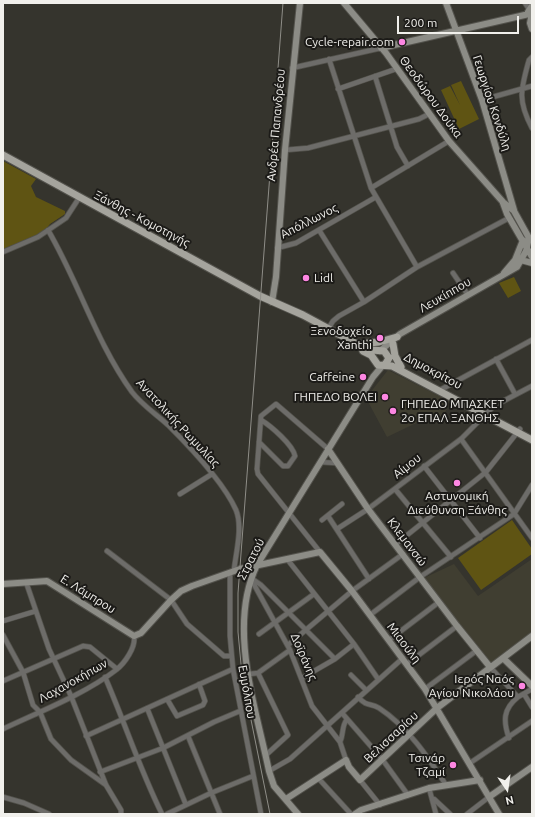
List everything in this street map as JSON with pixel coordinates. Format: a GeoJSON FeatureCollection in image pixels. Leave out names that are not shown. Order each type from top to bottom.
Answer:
{"type":"FeatureCollection","features":[{"type":"Feature","properties":{"kind":"main road","name":"Ξάνθης - Κομοτηνής"},"geometry":{"type":"LineString","coordinates":[[3,155],[79,198],[272,302]]}},
{"type":"Feature","properties":{"kind":"main road"},"geometry":{"type":"LineString","coordinates":[[272,302],[376,355]]}},
{"type":"Feature","properties":{"kind":"main road"},"geometry":{"type":"LineString","coordinates":[[328,330],[376,355]]}},
{"type":"Feature","properties":{"kind":"main road"},"geometry":{"type":"LineString","coordinates":[[357,344],[379,342],[399,335]]}},
{"type":"Feature","properties":{"kind":"main road"},"geometry":{"type":"LineString","coordinates":[[392,344],[395,356],[401,367]]}},
{"type":"Feature","properties":{"kind":"main road","name":"Δημοκρίτου"},"geometry":{"type":"LineString","coordinates":[[486,413],[392,366],[378,364],[376,355],[386,352],[389,357],[401,367],[442,389],[486,413],[519,431],[532,440]]}},
{"type":"Feature","properties":{"kind":"main road"},"geometry":{"type":"LineString","coordinates":[[384,365],[389,357]]}},
{"type":"Feature","properties":{"kind":"main road","name":"Δημοκρίτου"},"geometry":{"type":"LineString","coordinates":[[519,431],[532,436]]}},
{"type":"Feature","properties":{"kind":"street","name":"Ανδρέα Παπανδρέου"},"geometry":{"type":"LineString","coordinates":[[277,248],[292,68],[300,3]]}},
{"type":"Feature","properties":{"kind":"street","name":"Θεοδώρου Δούκα"},"geometry":{"type":"LineString","coordinates":[[344,3],[381,48],[449,141],[503,202],[514,211],[529,236]]}},
{"type":"Feature","properties":{"kind":"street","name":"Γεωργίου Κονδύλη"},"geometry":{"type":"LineString","coordinates":[[446,3],[482,100],[514,211]]}},
{"type":"Feature","properties":{"kind":"street"},"geometry":{"type":"LineString","coordinates":[[525,3],[530,13],[532,29]]}},
{"type":"Feature","properties":{"kind":"street"},"geometry":{"type":"LineString","coordinates":[[292,68],[530,13]]}},
{"type":"Feature","properties":{"kind":"street"},"geometry":{"type":"LineString","coordinates":[[532,57],[529,60],[522,89],[523,110],[532,128]]}},
{"type":"Feature","properties":{"kind":"street"},"geometry":{"type":"LineString","coordinates":[[329,59],[371,188],[417,267]]}},
{"type":"Feature","properties":{"kind":"street"},"geometry":{"type":"LineString","coordinates":[[338,89],[396,69]]}},
{"type":"Feature","properties":{"kind":"street"},"geometry":{"type":"LineString","coordinates":[[375,76],[397,147],[408,166]]}},
{"type":"Feature","properties":{"kind":"street"},"geometry":{"type":"LineString","coordinates":[[482,100],[532,86]]}},
{"type":"Feature","properties":{"kind":"street"},"geometry":{"type":"LineString","coordinates":[[285,150],[308,148],[354,137],[418,119],[429,114]]}},
{"type":"Feature","properties":{"kind":"street"},"geometry":{"type":"LineString","coordinates":[[371,188],[449,141]]}},
{"type":"Feature","properties":{"kind":"street","name":"Απόλλωνος"},"geometry":{"type":"LineString","coordinates":[[272,302],[276,277],[277,248],[292,245],[376,196]]}},
{"type":"Feature","properties":{"kind":"street"},"geometry":{"type":"LineString","coordinates":[[3,252],[48,230],[66,218],[79,198]]}},
{"type":"Feature","properties":{"kind":"street","name":"Θεοδώρου Δούκα"},"geometry":{"type":"LineString","coordinates":[[503,202],[509,218],[532,257]]}},
{"type":"Feature","properties":{"kind":"street"},"geometry":{"type":"LineString","coordinates":[[328,330],[333,321],[339,316],[364,302],[417,267],[509,218]]}},
{"type":"Feature","properties":{"kind":"street"},"geometry":{"type":"LineString","coordinates":[[529,236],[532,229]]}},
{"type":"Feature","properties":{"kind":"street","name":"Ανατολικής Ρωμυλίας"},"geometry":{"type":"LineString","coordinates":[[48,230],[61,253],[100,339],[132,393],[168,425],[212,474],[230,499],[239,520],[232,571]]}},
{"type":"Feature","properties":{"kind":"street"},"geometry":{"type":"LineString","coordinates":[[319,230],[364,302]]}},
{"type":"Feature","properties":{"kind":"street","name":"Λευκίππου"},"geometry":{"type":"LineString","coordinates":[[501,276],[515,260],[523,242],[529,236]]}},
{"type":"Feature","properties":{"kind":"street","name":"Λευκίππου"},"geometry":{"type":"LineString","coordinates":[[376,355],[399,335],[517,267],[527,248],[529,236]]}},
{"type":"Feature","properties":{"kind":"street"},"geometry":{"type":"LineString","coordinates":[[521,260],[532,263]]}},
{"type":"Feature","properties":{"kind":"street"},"geometry":{"type":"LineString","coordinates":[[453,273],[468,295]]}},
{"type":"Feature","properties":{"kind":"street","name":"Λευκίππου"},"geometry":{"type":"LineString","coordinates":[[389,357],[392,344],[399,335]]}},
{"type":"Feature","properties":{"kind":"street"},"geometry":{"type":"LineString","coordinates":[[442,389],[532,340]]}},
{"type":"Feature","properties":{"kind":"street","name":"Στρατού"},"geometry":{"type":"LineString","coordinates":[[373,377],[376,355]]}},
{"type":"Feature","properties":{"kind":"street"},"geometry":{"type":"LineString","coordinates":[[496,359],[515,394]]}},
{"type":"Feature","properties":{"kind":"street","name":"Στρατού"},"geometry":{"type":"LineString","coordinates":[[298,814],[274,786],[269,772],[249,674],[244,615],[251,578],[328,449],[373,377],[384,365]]}},
{"type":"Feature","properties":{"kind":"street","name":"Αίμου"},"geometry":{"type":"LineString","coordinates":[[338,529],[368,509],[461,439],[486,413],[515,394],[532,386]]}},
{"type":"Feature","properties":{"kind":"street","name":"Κλεμανσώ"},"geometry":{"type":"LineString","coordinates":[[261,420],[262,415],[276,404],[328,449],[368,509],[476,651],[518,697]]}},
{"type":"Feature","properties":{"kind":"street"},"geometry":{"type":"LineString","coordinates":[[134,636],[141,633],[171,600],[192,586],[232,571],[320,552],[258,475],[257,469],[261,420]]}},
{"type":"Feature","properties":{"kind":"street"},"geometry":{"type":"LineString","coordinates":[[259,442],[283,466],[288,466],[295,456],[293,451],[277,433],[261,420]]}},
{"type":"Feature","properties":{"kind":"street"},"geometry":{"type":"LineString","coordinates":[[396,544],[486,472],[519,431]]}},
{"type":"Feature","properties":{"kind":"street"},"geometry":{"type":"LineString","coordinates":[[461,439],[532,538]]}},
{"type":"Feature","properties":{"kind":"street"},"geometry":{"type":"LineString","coordinates":[[320,462],[336,463]]}},
{"type":"Feature","properties":{"kind":"street"},"geometry":{"type":"LineString","coordinates":[[424,466],[480,538]]}},
{"type":"Feature","properties":{"kind":"street"},"geometry":{"type":"LineString","coordinates":[[180,494],[212,474]]}},
{"type":"Feature","properties":{"kind":"street"},"geometry":{"type":"LineString","coordinates":[[370,615],[420,577],[514,514],[532,485]]}},
{"type":"Feature","properties":{"kind":"street"},"geometry":{"type":"LineString","coordinates":[[395,489],[450,557]]}},
{"type":"Feature","properties":{"kind":"street"},"geometry":{"type":"LineString","coordinates":[[322,520],[342,504]]}},
{"type":"Feature","properties":{"kind":"street"},"geometry":{"type":"LineString","coordinates":[[328,516],[338,529],[369,579]]}},
{"type":"Feature","properties":{"kind":"street"},"geometry":{"type":"LineString","coordinates":[[107,551],[171,600],[187,624],[224,656],[231,656]]}},
{"type":"Feature","properties":{"kind":"street","name":"Μιαούλη"},"geometry":{"type":"LineString","coordinates":[[320,552],[352,591],[425,689],[438,708],[500,814]]}},
{"type":"Feature","properties":{"kind":"street"},"geometry":{"type":"LineString","coordinates":[[288,645],[352,591],[403,554]]}},
{"type":"Feature","properties":{"kind":"street"},"geometry":{"type":"LineString","coordinates":[[287,559],[354,644],[378,679]]}},
{"type":"Feature","properties":{"kind":"street","name":"Ευμόλπου"},"geometry":{"type":"LineString","coordinates":[[232,571],[231,656],[240,711],[261,814]]}},
{"type":"Feature","properties":{"kind":"street"},"geometry":{"type":"LineString","coordinates":[[251,578],[261,585],[335,659]]}},
{"type":"Feature","properties":{"kind":"street","name":"Δοϊράνης"},"geometry":{"type":"LineString","coordinates":[[251,578],[288,645],[312,706],[340,742],[349,767],[380,804]]}},
{"type":"Feature","properties":{"kind":"street"},"geometry":{"type":"LineString","coordinates":[[26,582],[54,659],[71,696],[100,772],[122,814]]}},
{"type":"Feature","properties":{"kind":"street","name":"Ε. Λάμπρου"},"geometry":{"type":"LineString","coordinates":[[3,584],[47,582],[134,636]]}},
{"type":"Feature","properties":{"kind":"street"},"geometry":{"type":"LineString","coordinates":[[259,634],[314,594]]}},
{"type":"Feature","properties":{"kind":"street"},"geometry":{"type":"LineString","coordinates":[[389,640],[439,602]]}},
{"type":"Feature","properties":{"kind":"street"},"geometry":{"type":"LineString","coordinates":[[3,621],[36,611]]}},
{"type":"Feature","properties":{"kind":"street"},"geometry":{"type":"LineString","coordinates":[[269,772],[290,759],[328,727],[378,679],[457,626]]}},
{"type":"Feature","properties":{"kind":"street"},"geometry":{"type":"LineString","coordinates":[[3,635],[23,672],[33,705],[40,712],[51,738],[77,764],[106,785]]}},
{"type":"Feature","properties":{"kind":"street","name":"Λαχανοκήπων"},"geometry":{"type":"LineString","coordinates":[[3,729],[71,696],[117,669],[134,644],[134,636]]}},
{"type":"Feature","properties":{"kind":"street","name":"Βελισσαρίου"},"geometry":{"type":"LineString","coordinates":[[360,780],[438,708],[490,666],[532,636]]}},
{"type":"Feature","properties":{"kind":"street"},"geometry":{"type":"LineString","coordinates":[[302,678],[335,659],[354,644]]}},
{"type":"Feature","properties":{"kind":"street"},"geometry":{"type":"LineString","coordinates":[[3,681],[83,646],[87,646],[117,669]]}},
{"type":"Feature","properties":{"kind":"street"},"geometry":{"type":"LineString","coordinates":[[249,674],[258,673],[290,650]]}},
{"type":"Feature","properties":{"kind":"street"},"geometry":{"type":"LineString","coordinates":[[425,689],[476,651]]}},
{"type":"Feature","properties":{"kind":"street"},"geometry":{"type":"LineString","coordinates":[[503,658],[532,686]]}},
{"type":"Feature","properties":{"kind":"street"},"geometry":{"type":"LineString","coordinates":[[86,736],[233,669]]}},
{"type":"Feature","properties":{"kind":"street"},"geometry":{"type":"LineString","coordinates":[[258,673],[288,735],[266,755]]}},
{"type":"Feature","properties":{"kind":"street"},"geometry":{"type":"LineString","coordinates":[[351,675],[366,690]]}},
{"type":"Feature","properties":{"kind":"street"},"geometry":{"type":"LineString","coordinates":[[104,677],[123,718],[146,782],[162,814]]}},
{"type":"Feature","properties":{"kind":"street"},"geometry":{"type":"LineString","coordinates":[[168,699],[177,716],[203,705],[206,702],[199,684]]}},
{"type":"Feature","properties":{"kind":"street"},"geometry":{"type":"LineString","coordinates":[[509,738],[505,726],[505,712],[512,702],[532,689]]}},
{"type":"Feature","properties":{"kind":"street"},"geometry":{"type":"LineString","coordinates":[[524,694],[532,707]]}},
{"type":"Feature","properties":{"kind":"street"},"geometry":{"type":"LineString","coordinates":[[358,697],[365,705],[378,708],[409,735],[431,761],[446,785]]}},
{"type":"Feature","properties":{"kind":"street"},"geometry":{"type":"LineString","coordinates":[[148,708],[186,805]]}},
{"type":"Feature","properties":{"kind":"street"},"geometry":{"type":"LineString","coordinates":[[100,772],[163,748],[214,722],[240,711]]}},
{"type":"Feature","properties":{"kind":"street"},"geometry":{"type":"LineString","coordinates":[[342,713],[382,759],[408,795]]}},
{"type":"Feature","properties":{"kind":"street"},"geometry":{"type":"LineString","coordinates":[[340,742],[342,738],[342,726],[347,719]]}},
{"type":"Feature","properties":{"kind":"street"},"geometry":{"type":"LineString","coordinates":[[470,763],[532,721]]}},
{"type":"Feature","properties":{"kind":"street"},"geometry":{"type":"LineString","coordinates":[[188,736],[220,814]]}},
{"type":"Feature","properties":{"kind":"street"},"geometry":{"type":"LineString","coordinates":[[286,799],[346,760]]}},
{"type":"Feature","properties":{"kind":"street"},"geometry":{"type":"LineString","coordinates":[[467,814],[532,767]]}},
{"type":"Feature","properties":{"kind":"street"},"geometry":{"type":"LineString","coordinates":[[167,814],[211,793],[253,776]]}},
{"type":"Feature","properties":{"kind":"street"},"geometry":{"type":"LineString","coordinates":[[319,778],[351,814]]}},
{"type":"Feature","properties":{"kind":"street"},"geometry":{"type":"LineString","coordinates":[[355,814],[429,788],[480,780]]}},
{"type":"Feature","properties":{"kind":"street"},"geometry":{"type":"LineString","coordinates":[[429,788],[436,814]]}},
{"type":"Feature","properties":{"kind":"street"},"geometry":{"type":"LineString","coordinates":[[3,797],[24,803],[49,814]]}},
{"type":"Feature","properties":{"kind":"street"},"geometry":{"type":"LineString","coordinates":[[432,799],[434,799],[450,814]]}},
{"type":"Feature","properties":{"kind":"shaded area"},"geometry":{"type":"Polygon","coordinates":[[[461,81],[479,119],[459,129],[441,90],[450,86],[460,105],[451,85],[461,81]]]}},
{"type":"Feature","properties":{"kind":"shaded area"},"geometry":{"type":"Polygon","coordinates":[[[3,161],[36,179],[31,186],[36,197],[65,211],[65,214],[50,224],[44,232],[3,250],[3,161]]]}},
{"type":"Feature","properties":{"kind":"shaded area"},"geometry":{"type":"Polygon","coordinates":[[[514,277],[521,291],[508,298],[499,283],[514,277]]]}},
{"type":"Feature","properties":{"kind":"shaded area"},"geometry":{"type":"Polygon","coordinates":[[[388,370],[451,402],[442,417],[435,414],[387,437],[366,398],[388,370]]]}},
{"type":"Feature","properties":{"kind":"shaded area"},"geometry":{"type":"Polygon","coordinates":[[[512,520],[532,549],[532,554],[481,590],[458,558],[512,520]]]}},
{"type":"Feature","properties":{"kind":"shaded area"},"geometry":{"type":"Polygon","coordinates":[[[532,559],[532,632],[490,665],[424,578],[454,564],[478,596],[532,559]]]}},
{"type":"Feature","properties":{"kind":"railway"},"geometry":{"type":"LineString","coordinates":[[270,814],[242,675],[238,632],[238,593],[283,3]]}},
{"type":"Feature","properties":{"kind":"place","name":"Cycle-repair.com"},"geometry":{"type":"Point","coordinates":[402,42]}},
{"type":"Feature","properties":{"kind":"place","name":"Lidl"},"geometry":{"type":"Point","coordinates":[306,278]}},
{"type":"Feature","properties":{"kind":"place","name":"Ξενοδοχείο Xanthi"},"geometry":{"type":"Point","coordinates":[380,338]}},
{"type":"Feature","properties":{"kind":"place","name":"Caffeine"},"geometry":{"type":"Point","coordinates":[363,377]}},
{"type":"Feature","properties":{"kind":"place","name":"ΓΗΠΕΔΟ ΒΟΛΕΙ"},"geometry":{"type":"Point","coordinates":[385,397]}},
{"type":"Feature","properties":{"kind":"place","name":"ΓΗΠΕΔΟ ΜΠΑΣΚΕΤ 2ο ΕΠΑΛ ΞΑΝΘΗΣ"},"geometry":{"type":"Point","coordinates":[393,411]}},
{"type":"Feature","properties":{"kind":"place","name":"Αστυνομική Διεύθυνση Ξάνθης"},"geometry":{"type":"Point","coordinates":[457,483]}},
{"type":"Feature","properties":{"kind":"place","name":"Ιερός Ναός Αγίου Νικολάου"},"geometry":{"type":"Point","coordinates":[522,686]}},
{"type":"Feature","properties":{"kind":"place","name":"Τσινάρ Τζαμί"},"geometry":{"type":"Point","coordinates":[453,765]}}]}
